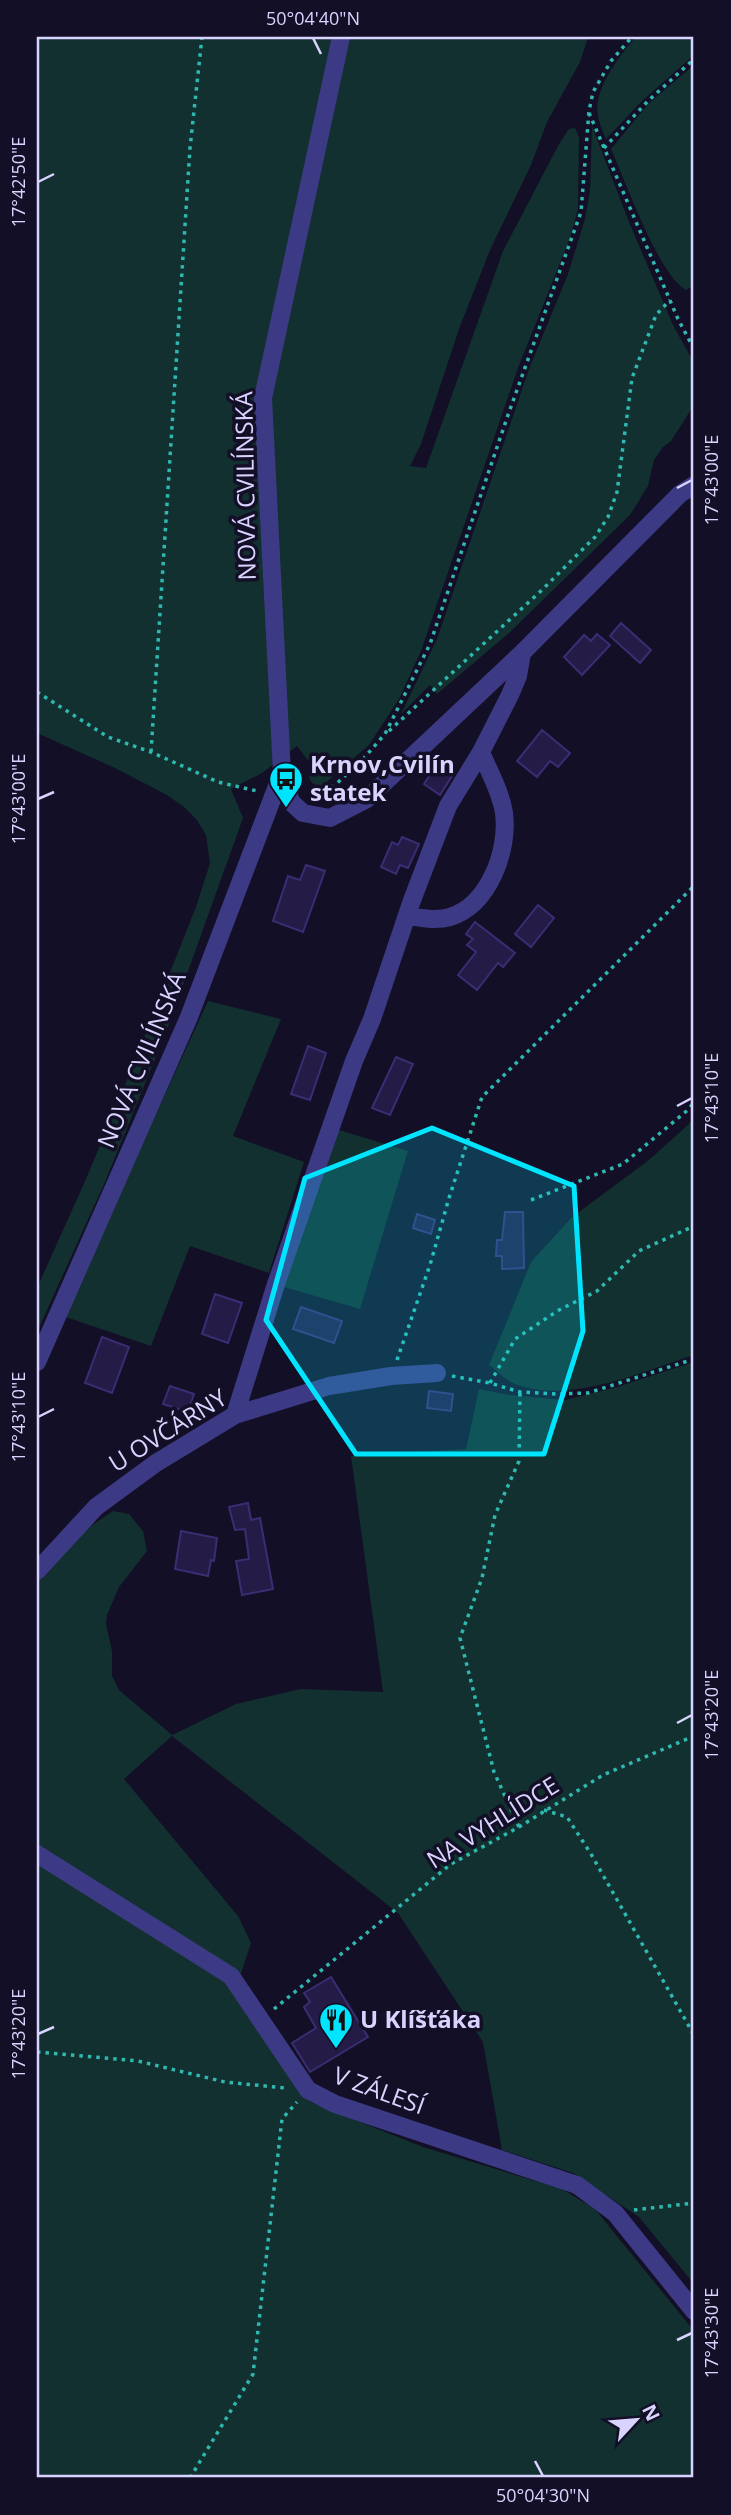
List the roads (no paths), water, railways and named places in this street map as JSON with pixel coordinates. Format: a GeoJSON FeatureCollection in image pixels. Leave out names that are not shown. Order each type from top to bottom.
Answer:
{"type":"FeatureCollection","features":[{"type":"Feature","properties":{"kind":"street","name":"NOVÁ CVILÍNSKÁ"},"geometry":{"type":"LineString","coordinates":[[341,37],[263,398],[282,773],[291,802],[303,813],[330,818],[367,799],[522,653]]}},
{"type":"Feature","properties":{"kind":"street"},"geometry":{"type":"LineString","coordinates":[[235,1415],[276,1284],[354,1061],[373,1019],[407,916],[448,806],[481,752],[510,695],[518,676],[522,653],[687,489]]}},
{"type":"Feature","properties":{"kind":"street"},"geometry":{"type":"LineString","coordinates":[[407,916],[436,920],[453,916],[466,909],[492,877],[502,851],[504,815],[501,800],[481,752]]}},
{"type":"Feature","properties":{"kind":"street","name":"NOVÁ CVILÍNSKÁ"},"geometry":{"type":"LineString","coordinates":[[37,1362],[189,1017],[282,773]]}},
{"type":"Feature","properties":{"kind":"street","name":"U OVČÁRNY"},"geometry":{"type":"LineString","coordinates":[[37,1571],[96,1507],[156,1463],[235,1415],[330,1386],[391,1376],[437,1373]]}},
{"type":"Feature","properties":{"kind":"street","name":"V ZÁLESÍ"},"geometry":{"type":"LineString","coordinates":[[37,1854],[231,1976],[308,2090],[335,2104],[577,2185],[615,2213],[694,2311]]}},
{"type":"Feature","properties":{"kind":"place","name":"Krnov,Cvilín statek"},"geometry":{"type":"Point","coordinates":[286,809]}},
{"type":"Feature","properties":{"kind":"place","name":"U Klíšťáka"},"geometry":{"type":"Point","coordinates":[336,2050]}}]}
